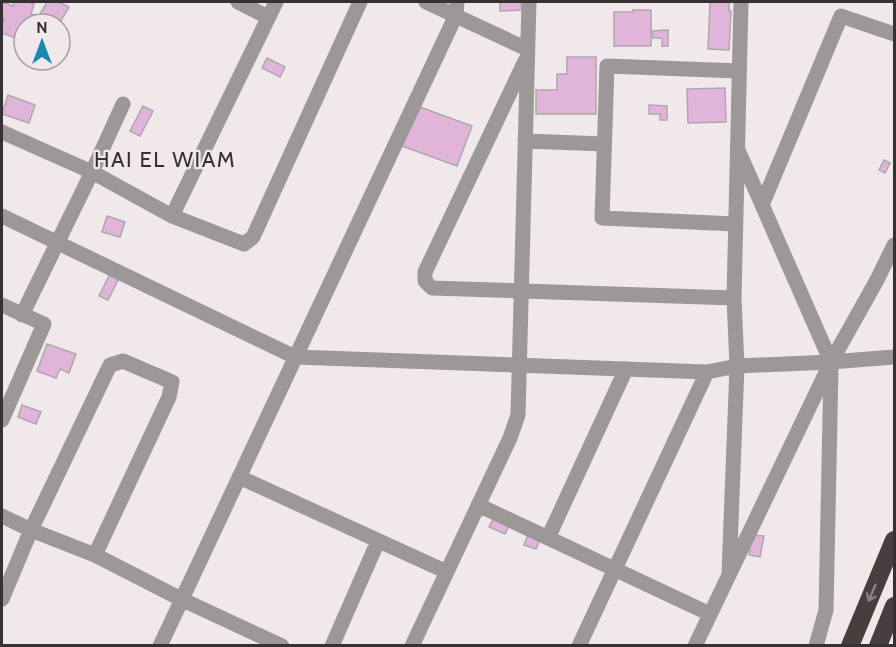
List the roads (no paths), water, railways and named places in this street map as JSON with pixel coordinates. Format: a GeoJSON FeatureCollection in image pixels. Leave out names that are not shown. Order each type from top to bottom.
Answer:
{"type":"FeatureCollection","features":[{"type":"Feature","properties":{"kind":"highway"},"geometry":{"type":"LineString","coordinates":[[850,645],[894,540]]}},
{"type":"Feature","properties":{"kind":"highway"},"geometry":{"type":"LineString","coordinates":[[878,645],[894,606]]}},
{"type":"Feature","properties":{"kind":"street"},"geometry":{"type":"LineString","coordinates":[[238,2],[268,17]]}},
{"type":"Feature","properties":{"kind":"street"},"geometry":{"type":"LineString","coordinates":[[172,216],[276,2]]}},
{"type":"Feature","properties":{"kind":"street"},"geometry":{"type":"LineString","coordinates":[[2,132],[92,172],[172,216],[244,244],[253,237],[360,2]]}},
{"type":"Feature","properties":{"kind":"street"},"geometry":{"type":"LineString","coordinates":[[426,2],[456,8],[527,52]]}},
{"type":"Feature","properties":{"kind":"street"},"geometry":{"type":"LineString","coordinates":[[412,645],[510,438],[518,416],[529,2]]}},
{"type":"Feature","properties":{"kind":"street"},"geometry":{"type":"LineString","coordinates":[[729,574],[737,366],[734,298],[741,2]]}},
{"type":"Feature","properties":{"kind":"street"},"geometry":{"type":"LineString","coordinates":[[160,645],[456,8]]}},
{"type":"Feature","properties":{"kind":"street"},"geometry":{"type":"LineString","coordinates":[[762,205],[841,16],[894,34]]}},
{"type":"Feature","properties":{"kind":"street"},"geometry":{"type":"LineString","coordinates":[[527,52],[425,272],[425,282],[432,288],[734,298]]}},
{"type":"Feature","properties":{"kind":"street"},"geometry":{"type":"LineString","coordinates":[[736,224],[602,218],[607,66],[740,71]]}},
{"type":"Feature","properties":{"kind":"street"},"geometry":{"type":"LineString","coordinates":[[22,315],[123,104]]}},
{"type":"Feature","properties":{"kind":"street"},"geometry":{"type":"LineString","coordinates":[[525,141],[604,144]]}},
{"type":"Feature","properties":{"kind":"street"},"geometry":{"type":"LineString","coordinates":[[738,150],[831,362],[826,610],[816,645]]}},
{"type":"Feature","properties":{"kind":"street"},"geometry":{"type":"LineString","coordinates":[[2,216],[295,357],[707,372],[737,366],[894,357]]}},
{"type":"Feature","properties":{"kind":"street"},"geometry":{"type":"LineString","coordinates":[[695,645],[831,362],[894,245]]}},
{"type":"Feature","properties":{"kind":"street"},"geometry":{"type":"LineString","coordinates":[[2,305],[44,324],[2,420]]}},
{"type":"Feature","properties":{"kind":"street"},"geometry":{"type":"LineString","coordinates":[[2,599],[31,530],[110,365],[123,361],[172,382],[169,397],[95,555]]}},
{"type":"Feature","properties":{"kind":"street"},"geometry":{"type":"LineString","coordinates":[[548,538],[626,369]]}},
{"type":"Feature","properties":{"kind":"street"},"geometry":{"type":"LineString","coordinates":[[579,645],[707,372]]}},
{"type":"Feature","properties":{"kind":"street"},"geometry":{"type":"LineString","coordinates":[[239,477],[447,572]]}},
{"type":"Feature","properties":{"kind":"street"},"geometry":{"type":"LineString","coordinates":[[478,505],[710,615]]}},
{"type":"Feature","properties":{"kind":"street"},"geometry":{"type":"LineString","coordinates":[[2,516],[95,555],[182,599],[282,645]]}},
{"type":"Feature","properties":{"kind":"street"},"geometry":{"type":"LineString","coordinates":[[332,645],[378,541]]}},
{"type":"Feature","properties":{"kind":"district","name":"HAI EL WIAM"},"geometry":{"type":"Point","coordinates":[165,159]}}]}
